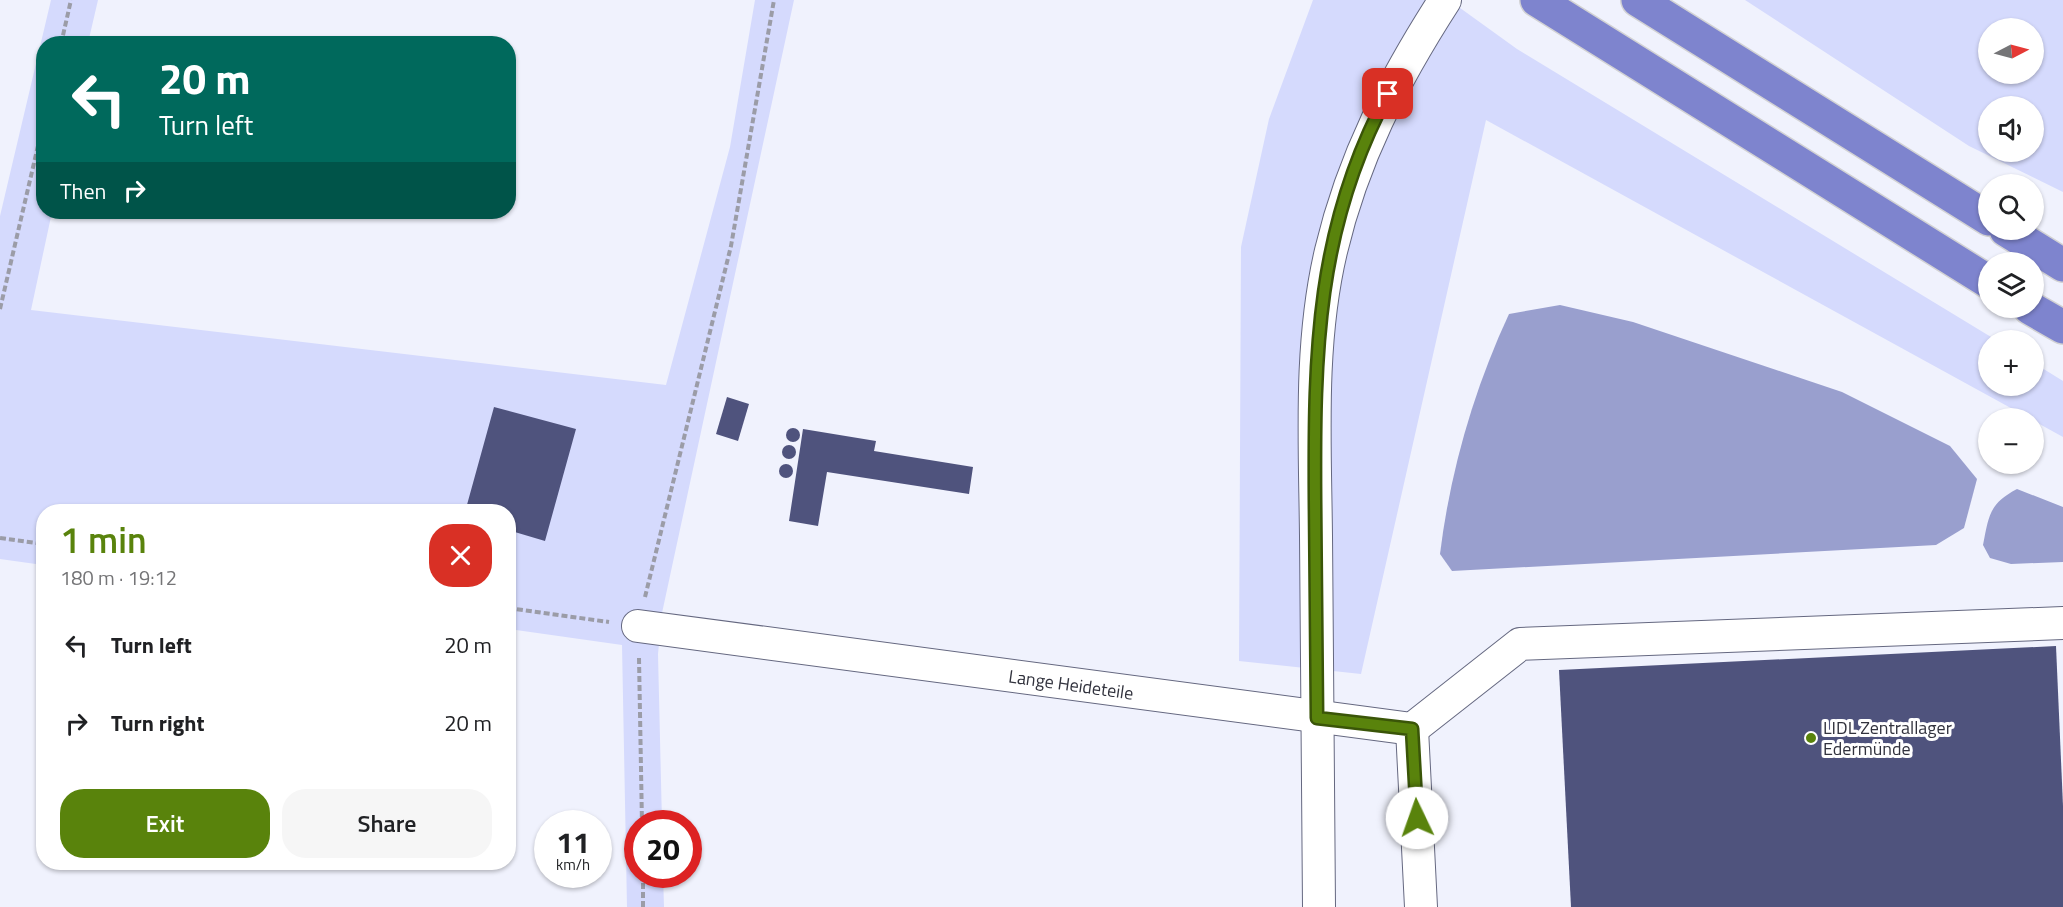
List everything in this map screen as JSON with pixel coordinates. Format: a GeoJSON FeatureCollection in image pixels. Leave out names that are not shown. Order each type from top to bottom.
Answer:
{"type":"FeatureCollection","features":[{"type":"Feature","properties":{"kind":"highway"},"geometry":{"type":"LineString","coordinates":[[1537,0],[1978,275]]}},
{"type":"Feature","properties":{"kind":"highway"},"geometry":{"type":"LineString","coordinates":[[1638,0],[1978,212]]}},
{"type":"Feature","properties":{"kind":"highway"},"geometry":{"type":"LineString","coordinates":[[2022,240],[2063,265]]}},
{"type":"Feature","properties":{"kind":"highway"},"geometry":{"type":"LineString","coordinates":[[2044,316],[2063,327]]}},
{"type":"Feature","properties":{"kind":"street"},"geometry":{"type":"LineString","coordinates":[[1319,907],[1315,396],[1322,299],[1336,233],[1360,156],[1395,82],[1438,10]]}},
{"type":"Feature","properties":{"kind":"street"},"geometry":{"type":"LineString","coordinates":[[1421,907],[1412,729],[1520,644],[2063,623]]}},
{"type":"Feature","properties":{"kind":"street","name":"Lange Heideteile"},"geometry":{"type":"LineString","coordinates":[[638,626],[1412,729]]}},
{"type":"Feature","properties":{"kind":"path"},"geometry":{"type":"LineString","coordinates":[[63,36],[71,0]]}},
{"type":"Feature","properties":{"kind":"path"},"geometry":{"type":"LineString","coordinates":[[642,810],[638,626],[731,246],[774,0]]}},
{"type":"Feature","properties":{"kind":"path"},"geometry":{"type":"LineString","coordinates":[[0,309],[36,154]]}},
{"type":"Feature","properties":{"kind":"path"},"geometry":{"type":"LineString","coordinates":[[0,538],[36,543]]}},
{"type":"Feature","properties":{"kind":"path"},"geometry":{"type":"LineString","coordinates":[[516,609],[638,626]]}},
{"type":"Feature","properties":{"kind":"path"},"geometry":{"type":"LineString","coordinates":[[643,888],[643,907]]}},
{"type":"Feature","properties":{"kind":"shaded area"},"geometry":{"type":"Polygon","coordinates":[[[51,0],[98,0],[90,36],[42,36],[51,0]]]}},
{"type":"Feature","properties":{"kind":"shaded area"},"geometry":{"type":"Polygon","coordinates":[[[755,0],[794,0],[662,613],[658,654],[662,810],[625,810],[622,645],[516,630],[516,504],[36,504],[36,564],[0,559],[0,216],[36,64],[36,219],[50,219],[31,310],[666,385],[730,147],[755,0]]]}},
{"type":"Feature","properties":{"kind":"shaded area"},"geometry":{"type":"Polygon","coordinates":[[[1313,0],[1449,0],[1517,49],[1980,330],[1978,390],[1486,120],[1361,674],[1239,661],[1241,247],[1269,119],[1313,0]]]}},
{"type":"Feature","properties":{"kind":"shaded area"},"geometry":{"type":"Polygon","coordinates":[[[1745,0],[2063,0],[2063,192],[2044,183],[2044,174],[2026,174],[2002,162],[2044,162],[2044,96],[1978,96],[1978,150],[1745,0]]]}},
{"type":"Feature","properties":{"kind":"shaded area"},"geometry":{"type":"Polygon","coordinates":[[[1560,305],[1633,322],[1842,392],[1950,446],[1977,479],[1964,528],[1936,545],[1452,571],[1440,554],[1444,523],[1465,431],[1496,342],[1509,314],[1560,305]]]}},
{"type":"Feature","properties":{"kind":"shaded area"},"geometry":{"type":"Polygon","coordinates":[[[2044,369],[2063,381],[2063,437],[2044,427],[2044,408],[2011,408],[1989,396],[2044,396],[2044,369]]]}},
{"type":"Feature","properties":{"kind":"shaded area"},"geometry":{"type":"Polygon","coordinates":[[[2017,489],[2063,507],[2063,562],[2011,564],[1990,558],[1983,545],[1989,518],[1996,505],[2017,489]]]}},
{"type":"Feature","properties":{"kind":"shaded area"},"geometry":{"type":"Polygon","coordinates":[[[627,888],[663,888],[664,907],[627,907],[627,888]]]}},
{"type":"Feature","properties":{"kind":"building"},"geometry":{"type":"Polygon","coordinates":[[[727,397],[749,404],[738,441],[716,434],[727,397]]]}},
{"type":"Feature","properties":{"kind":"building"},"geometry":{"type":"Polygon","coordinates":[[[494,407],[576,429],[545,541],[516,532],[516,504],[467,504],[494,407]]]}},
{"type":"Feature","properties":{"kind":"building"},"geometry":{"type":"Polygon","coordinates":[[[790,428],[796,428],[800,435],[796,442],[790,442],[786,438],[786,432],[790,428]]]}},
{"type":"Feature","properties":{"kind":"building"},"geometry":{"type":"Polygon","coordinates":[[[803,429],[876,441],[874,451],[973,467],[969,494],[827,472],[818,526],[789,521],[803,429]]]}},
{"type":"Feature","properties":{"kind":"building"},"geometry":{"type":"Polygon","coordinates":[[[786,445],[792,445],[796,452],[792,459],[786,459],[782,455],[782,449],[786,445]]]}},
{"type":"Feature","properties":{"kind":"building"},"geometry":{"type":"Polygon","coordinates":[[[783,464],[789,464],[793,471],[789,478],[783,478],[779,474],[779,468],[783,464]]]}},
{"type":"Feature","properties":{"kind":"building","name":"LIDL Zentrallager Edermünde"},"geometry":{"type":"Polygon","coordinates":[[[2056,646],[2063,806],[2063,907],[1571,907],[1559,670],[2056,646]]]}},
{"type":"Feature","properties":{"kind":"place","name":"LIDL Zentrallager Edermünde"},"geometry":{"type":"Point","coordinates":[1811,738]}},
{"type":"Feature","properties":{"kind":"route"},"geometry":{"type":"LineString","coordinates":[[1388,94],[1360,156],[1343,204],[1322,299],[1315,396],[1317,718],[1412,729],[1417,818]]}}]}
